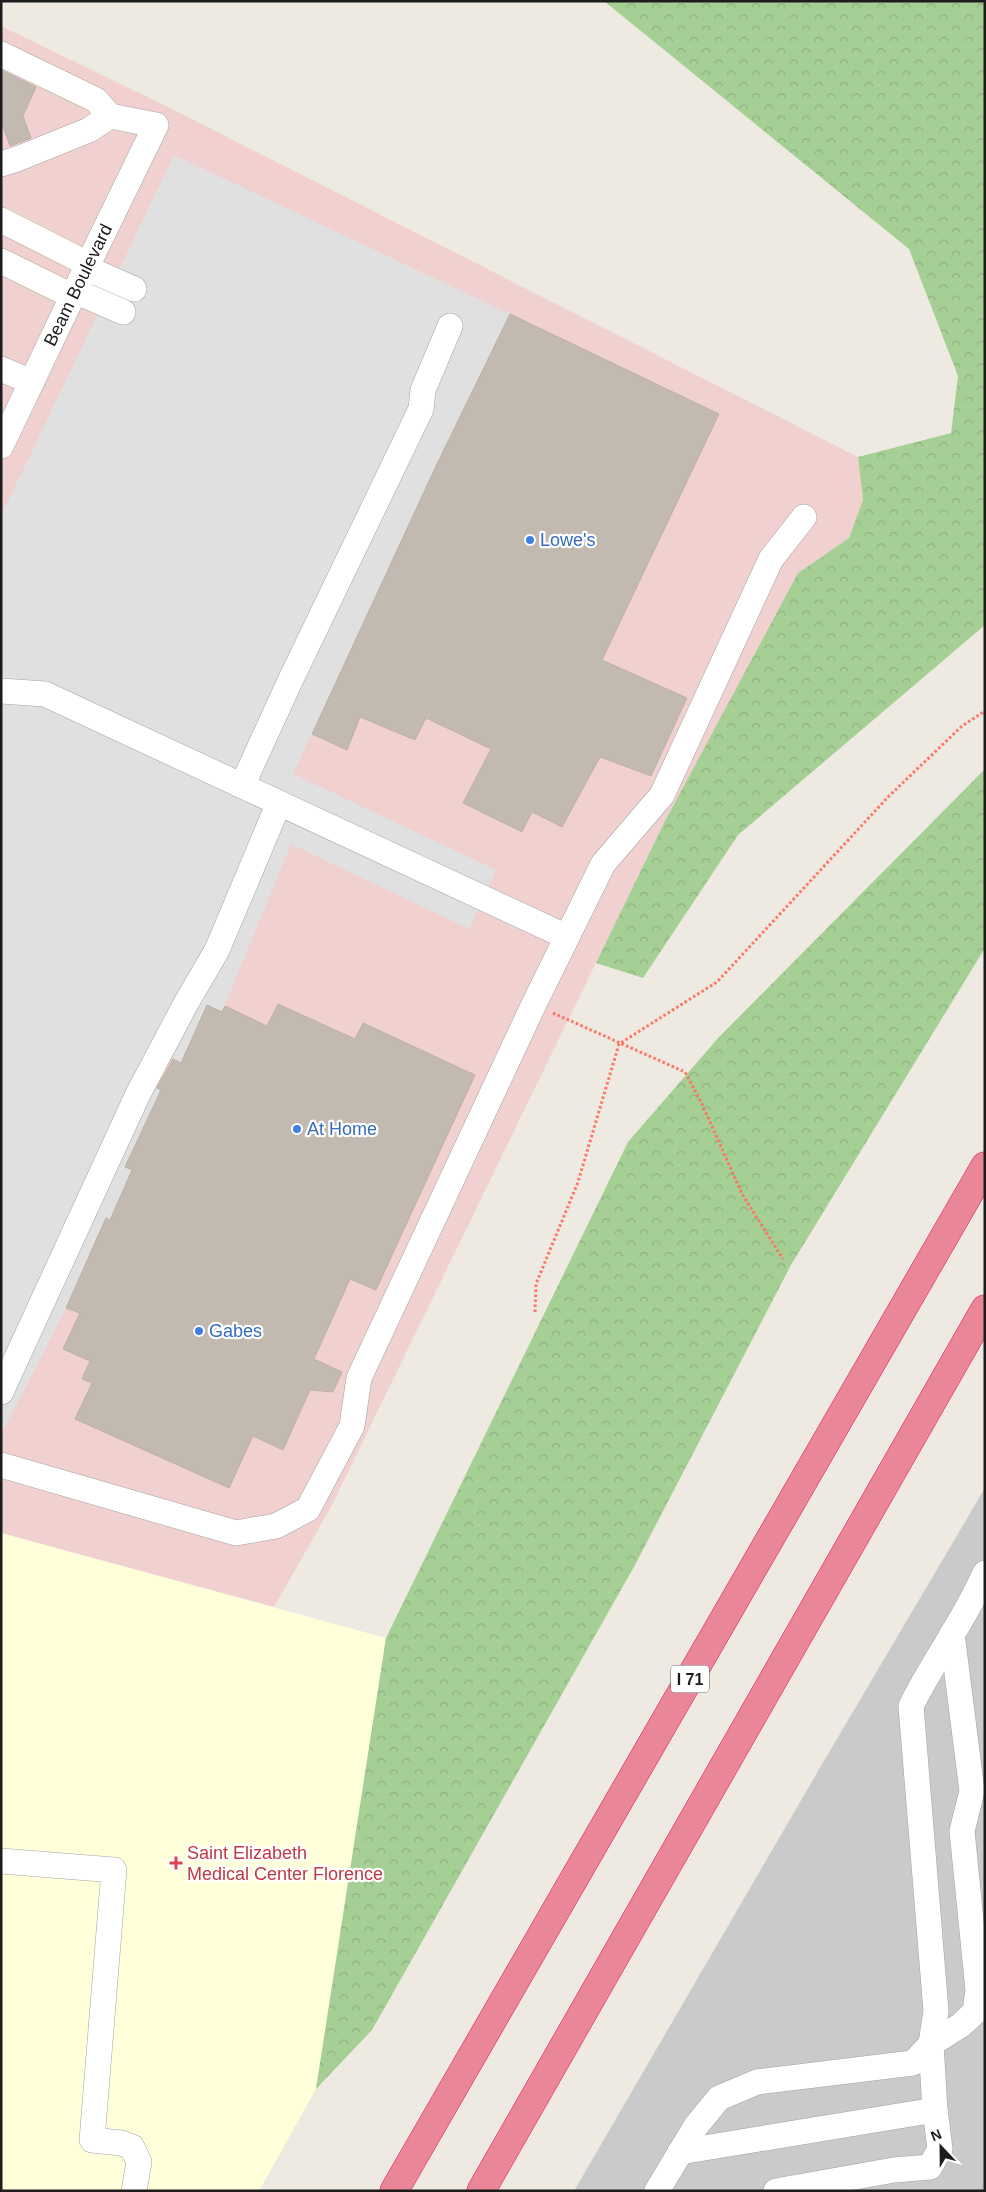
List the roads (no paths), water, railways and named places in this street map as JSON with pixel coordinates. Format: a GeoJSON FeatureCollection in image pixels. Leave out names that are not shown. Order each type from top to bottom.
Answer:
{"type":"FeatureCollection","features":[{"type":"Feature","properties":{"kind":"highway","name":"I 71"},"geometry":{"type":"LineString","coordinates":[[394,2191],[985,1166]]}},
{"type":"Feature","properties":{"kind":"highway"},"geometry":{"type":"LineString","coordinates":[[481,2191],[491,2179],[985,1309]]}},
{"type":"Feature","properties":{"kind":"street"},"geometry":{"type":"LineString","coordinates":[[1,54],[96,100],[110,116],[89,130],[17,160],[1,164]]}},
{"type":"Feature","properties":{"kind":"street","name":"Beam Boulevard"},"geometry":{"type":"LineString","coordinates":[[1,446],[73,293],[156,125],[110,116]]}},
{"type":"Feature","properties":{"kind":"street"},"geometry":{"type":"LineString","coordinates":[[1,220],[134,289]]}},
{"type":"Feature","properties":{"kind":"street"},"geometry":{"type":"LineString","coordinates":[[1,261],[73,293],[123,312]]}},
{"type":"Feature","properties":{"kind":"street"},"geometry":{"type":"LineString","coordinates":[[242,786],[290,681],[421,409],[423,390],[450,326]]}},
{"type":"Feature","properties":{"kind":"street"},"geometry":{"type":"LineString","coordinates":[[1,369],[32,382]]}},
{"type":"Feature","properties":{"kind":"street"},"geometry":{"type":"LineString","coordinates":[[1,1465],[236,1533],[276,1526],[308,1509],[352,1426],[359,1378],[534,1004],[603,864],[662,796],[771,559],[804,517]]}},
{"type":"Feature","properties":{"kind":"street"},"geometry":{"type":"LineString","coordinates":[[1,691],[45,694],[567,937]]}},
{"type":"Feature","properties":{"kind":"street"},"geometry":{"type":"LineString","coordinates":[[1,1392],[138,1094],[184,1004],[217,950],[279,803]]}},
{"type":"Feature","properties":{"kind":"street"},"geometry":{"type":"LineString","coordinates":[[776,2191],[894,2170],[930,2167],[940,2149],[934,2110],[931,2044],[936,2011],[911,1706],[922,1682],[982,1587]]}},
{"type":"Feature","properties":{"kind":"street"},"geometry":{"type":"LineString","coordinates":[[657,2191],[696,2126],[719,2098],[757,2082],[913,2062],[931,2044],[961,2025],[974,2012],[978,1990],[962,1831],[972,1791],[976,1754],[952,1634]]}},
{"type":"Feature","properties":{"kind":"street"},"geometry":{"type":"LineString","coordinates":[[921,1836],[962,1831]]}},
{"type":"Feature","properties":{"kind":"street"},"geometry":{"type":"LineString","coordinates":[[1,1862],[114,1870],[92,2140],[121,2143],[132,2147],[139,2162],[134,2191]]}},
{"type":"Feature","properties":{"kind":"street"},"geometry":{"type":"LineString","coordinates":[[680,2152],[934,2110]]}},
{"type":"Feature","properties":{"kind":"place","name":"Lowe's"},"geometry":{"type":"Point","coordinates":[530,540]}},
{"type":"Feature","properties":{"kind":"place","name":"At Home"},"geometry":{"type":"Point","coordinates":[297,1129]}},
{"type":"Feature","properties":{"kind":"place","name":"Gabes"},"geometry":{"type":"Point","coordinates":[199,1331]}},
{"type":"Feature","properties":{"kind":"place","name":"Saint Elizabeth Medical Center Florence"},"geometry":{"type":"Point","coordinates":[176,1863]}}]}
